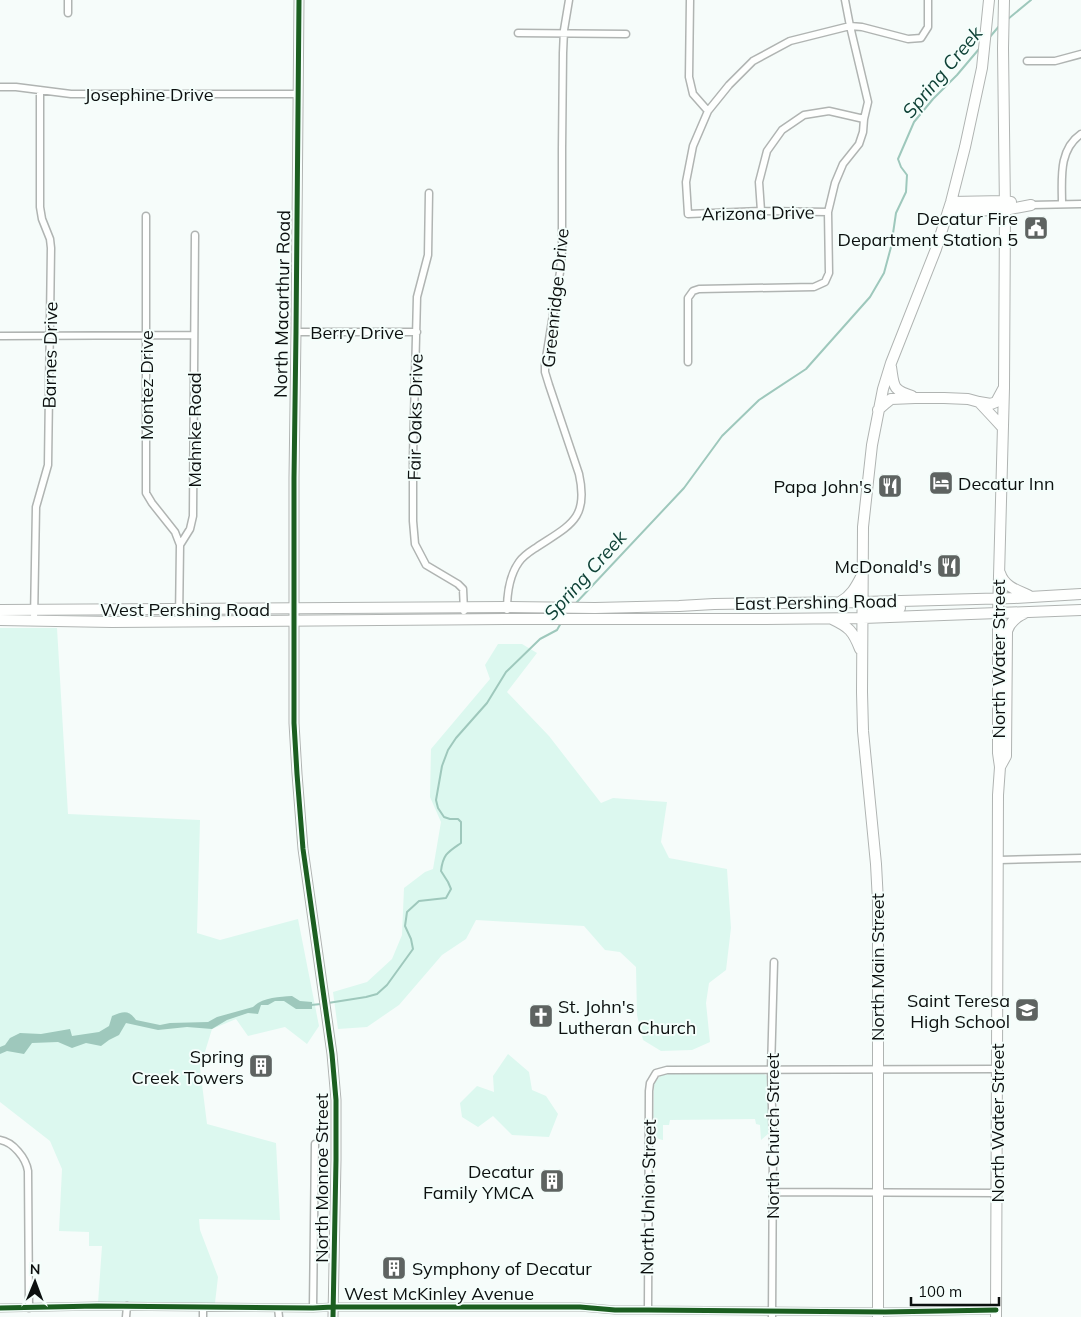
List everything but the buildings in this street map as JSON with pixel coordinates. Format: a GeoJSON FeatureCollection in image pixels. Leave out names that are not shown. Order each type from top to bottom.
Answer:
{"type":"FeatureCollection","features":[{"type":"Feature","properties":{"kind":"main road","name":"North Main Street"},"geometry":{"type":"LineString","coordinates":[[878,1314],[878,902],[876,861],[863,731],[864,514],[872,446],[883,389],[891,363],[936,249],[950,207],[965,147],[982,68],[989,0]]}},
{"type":"Feature","properties":{"kind":"main road","name":"North Water Street"},"geometry":{"type":"LineString","coordinates":[[996,1314],[998,796],[1000,768],[998,753],[998,598],[1004,388],[1004,2]]}},
{"type":"Feature","properties":{"kind":"main road"},"geometry":{"type":"LineString","coordinates":[[950,207],[1032,206]]}},
{"type":"Feature","properties":{"kind":"main road"},"geometry":{"type":"LineString","coordinates":[[891,363],[893,384],[896,390],[915,398]]}},
{"type":"Feature","properties":{"kind":"main road"},"geometry":{"type":"LineString","coordinates":[[878,410],[891,400],[915,398],[968,399],[991,404],[996,402],[1004,388]]}},
{"type":"Feature","properties":{"kind":"main road"},"geometry":{"type":"LineString","coordinates":[[979,402],[1002,428]]}},
{"type":"Feature","properties":{"kind":"main road"},"geometry":{"type":"LineString","coordinates":[[999,568],[1002,578],[1008,586],[1034,597]]}},
{"type":"Feature","properties":{"kind":"main road"},"geometry":{"type":"LineString","coordinates":[[840,602],[848,598],[853,592],[863,572]]}},
{"type":"Feature","properties":{"kind":"main road","name":"East Pershing Road"},"geometry":{"type":"LineString","coordinates":[[550,608],[863,602],[1081,594]]}},
{"type":"Feature","properties":{"kind":"main road"},"geometry":{"type":"LineString","coordinates":[[863,618],[878,609],[899,608],[914,600]]}},
{"type":"Feature","properties":{"kind":"main road","name":"West Pershing Road"},"geometry":{"type":"LineString","coordinates":[[0,620],[34,615],[126,610],[550,608]]}},
{"type":"Feature","properties":{"kind":"main road","name":"West Pershing Road"},"geometry":{"type":"LineString","coordinates":[[0,610],[34,615],[62,622],[863,618],[1081,610]]}},
{"type":"Feature","properties":{"kind":"main road"},"geometry":{"type":"LineString","coordinates":[[62,622],[64,617],[106,614],[126,610]]}},
{"type":"Feature","properties":{"kind":"main road"},"geometry":{"type":"LineString","coordinates":[[1000,768],[1006,756],[1007,631],[1013,620],[1027,612]]}},
{"type":"Feature","properties":{"kind":"main road"},"geometry":{"type":"LineString","coordinates":[[829,618],[846,625],[850,629],[856,636],[862,654]]}},
{"type":"Feature","properties":{"kind":"street"},"geometry":{"type":"LineString","coordinates":[[68,0],[68,14]]}},
{"type":"Feature","properties":{"kind":"street","name":"North Macarthur Road"},"geometry":{"type":"LineString","coordinates":[[299,0],[294,478],[294,723],[303,849],[323,990]]}},
{"type":"Feature","properties":{"kind":"street","name":"Greenridge Drive"},"geometry":{"type":"LineString","coordinates":[[507,619],[508,585],[518,563],[524,556],[563,530],[573,521],[579,514],[582,502],[580,474],[549,385],[545,364],[562,251],[564,34],[570,0]]}},
{"type":"Feature","properties":{"kind":"street"},"geometry":{"type":"LineString","coordinates":[[690,0],[689,77],[693,94],[708,111],[729,85],[753,61],[790,41],[850,26],[862,27],[908,40],[921,38],[928,27],[928,0]]}},
{"type":"Feature","properties":{"kind":"street"},"geometry":{"type":"LineString","coordinates":[[688,362],[688,298],[693,291],[699,289],[814,287],[825,282],[828,273],[828,212],[835,183],[843,164],[859,144],[868,102],[845,0]]}},
{"type":"Feature","properties":{"kind":"street"},"geometry":{"type":"LineString","coordinates":[[518,33],[626,34]]}},
{"type":"Feature","properties":{"kind":"street"},"geometry":{"type":"LineString","coordinates":[[1027,61],[1055,61],[1081,54]]}},
{"type":"Feature","properties":{"kind":"street","name":"Josephine Drive"},"geometry":{"type":"LineString","coordinates":[[0,87],[16,87],[71,94],[298,94]]}},
{"type":"Feature","properties":{"kind":"street","name":"Barnes Drive"},"geometry":{"type":"LineString","coordinates":[[34,615],[36,507],[48,465],[51,248],[50,239],[42,219],[39,197],[40,90]]}},
{"type":"Feature","properties":{"kind":"street","name":"Arizona Drive"},"geometry":{"type":"LineString","coordinates":[[708,111],[693,146],[686,182],[688,214],[761,211],[828,212]]}},
{"type":"Feature","properties":{"kind":"street"},"geometry":{"type":"LineString","coordinates":[[761,211],[759,182],[767,151],[782,130],[804,115],[829,111],[864,119]]}},
{"type":"Feature","properties":{"kind":"street"},"geometry":{"type":"LineString","coordinates":[[1062,204],[1061,172],[1065,152],[1081,134]]}},
{"type":"Feature","properties":{"kind":"street","name":"Fair Oaks Drive"},"geometry":{"type":"LineString","coordinates":[[429,193],[428,255],[418,297],[413,521],[415,544],[426,565],[463,589],[464,620]]}},
{"type":"Feature","properties":{"kind":"street"},"geometry":{"type":"LineString","coordinates":[[1032,206],[1081,204]]}},
{"type":"Feature","properties":{"kind":"street","name":"Montez Drive"},"geometry":{"type":"LineString","coordinates":[[146,216],[146,493],[175,532],[180,544]]}},
{"type":"Feature","properties":{"kind":"street","name":"Mahnke Road"},"geometry":{"type":"LineString","coordinates":[[179,622],[180,544],[190,529],[193,516],[195,235]]}},
{"type":"Feature","properties":{"kind":"street","name":"Berry Drive"},"geometry":{"type":"LineString","coordinates":[[296,332],[417,332]]}},
{"type":"Feature","properties":{"kind":"street"},"geometry":{"type":"LineString","coordinates":[[0,336],[194,335]]}},
{"type":"Feature","properties":{"kind":"street"},"geometry":{"type":"LineString","coordinates":[[999,860],[1081,858]]}},
{"type":"Feature","properties":{"kind":"street","name":"North Church Street"},"geometry":{"type":"LineString","coordinates":[[772,1314],[773,1146],[771,1070],[774,962]]}},
{"type":"Feature","properties":{"kind":"street","name":"North Monroe Street"},"geometry":{"type":"LineString","coordinates":[[323,990],[336,1100],[333,1317]]}},
{"type":"Feature","properties":{"kind":"street"},"geometry":{"type":"LineString","coordinates":[[771,1070],[996,1069]]}},
{"type":"Feature","properties":{"kind":"street","name":"North Union Street"},"geometry":{"type":"LineString","coordinates":[[653,1313],[647,1244],[650,1083],[656,1073],[667,1070],[771,1070]]}},
{"type":"Feature","properties":{"kind":"street"},"geometry":{"type":"LineString","coordinates":[[0,1140],[6,1141],[13,1146],[27,1164],[29,1308]]}},
{"type":"Feature","properties":{"kind":"street"},"geometry":{"type":"LineString","coordinates":[[313,1308],[315,1144]]}},
{"type":"Feature","properties":{"kind":"street"},"geometry":{"type":"LineString","coordinates":[[773,1192],[997,1193]]}},
{"type":"Feature","properties":{"kind":"street"},"geometry":{"type":"LineString","coordinates":[[126,1306],[126,1317]]}},
{"type":"Feature","properties":{"kind":"street","name":"West McKinley Avenue"},"geometry":{"type":"LineString","coordinates":[[0,1308],[126,1306],[278,1308],[580,1307],[653,1313],[996,1314]]}},
{"type":"Feature","properties":{"kind":"street"},"geometry":{"type":"LineString","coordinates":[[203,1307],[203,1317]]}},
{"type":"Feature","properties":{"kind":"street"},"geometry":{"type":"LineString","coordinates":[[63,1308],[63,1317]]}},
{"type":"Feature","properties":{"kind":"street"},"geometry":{"type":"LineString","coordinates":[[278,1308],[278,1317]]}},
{"type":"Feature","properties":{"kind":"shaded area"},"geometry":{"type":"Polygon","coordinates":[[[0,628],[57,628],[68,814],[200,820],[197,933],[220,940],[298,919],[319,1026],[307,1044],[285,1027],[248,1036],[236,1019],[212,1029],[200,1068],[207,1124],[276,1143],[280,1220],[199,1219],[200,1230],[218,1277],[215,1303],[98,1303],[102,1246],[89,1246],[89,1232],[59,1231],[62,1169],[50,1141],[0,1102],[0,628]]]}},
{"type":"Feature","properties":{"kind":"shaded area"},"geometry":{"type":"Polygon","coordinates":[[[498,644],[522,644],[537,653],[507,692],[549,736],[601,803],[613,798],[667,802],[661,842],[669,858],[727,869],[731,928],[726,970],[709,983],[706,1003],[710,1042],[692,1050],[661,1051],[643,1040],[637,1015],[636,967],[620,952],[605,950],[584,926],[476,920],[466,939],[442,955],[399,1005],[367,1027],[338,1029],[333,992],[367,982],[392,959],[402,935],[404,888],[425,872],[433,869],[441,822],[430,797],[431,749],[490,679],[485,665],[498,644]]]}},
{"type":"Feature","properties":{"kind":"shaded area"},"geometry":{"type":"Polygon","coordinates":[[[292,996],[300,1001],[312,1002],[312,1009],[296,1009],[284,1001],[275,1001],[268,1005],[261,1005],[258,1014],[248,1013],[227,1020],[212,1029],[187,1027],[158,1030],[126,1023],[119,1035],[101,1046],[86,1043],[72,1048],[58,1042],[32,1043],[24,1054],[7,1051],[0,1054],[0,1047],[5,1045],[10,1038],[20,1033],[41,1034],[70,1029],[72,1036],[99,1032],[109,1026],[112,1016],[122,1013],[130,1014],[136,1020],[160,1025],[208,1022],[217,1017],[253,1007],[266,999],[292,996]]]}},
{"type":"Feature","properties":{"kind":"shaded area"},"geometry":{"type":"Polygon","coordinates":[[[508,1054],[529,1072],[532,1090],[546,1096],[558,1114],[549,1137],[512,1135],[493,1116],[478,1127],[462,1117],[460,1103],[477,1086],[494,1092],[493,1076],[508,1054]]]}},
{"type":"Feature","properties":{"kind":"shaded area"},"geometry":{"type":"Polygon","coordinates":[[[662,1074],[764,1074],[767,1076],[769,1133],[761,1140],[760,1125],[756,1124],[755,1119],[670,1120],[669,1125],[663,1125],[663,1140],[658,1138],[653,1131],[654,1083],[662,1074]]]}},
{"type":"Feature","properties":{"kind":"waterway","name":"Spring Creek"},"geometry":{"type":"LineString","coordinates":[[1008,19],[1031,0]]}},
{"type":"Feature","properties":{"kind":"waterway","name":"Spring Creek"},"geometry":{"type":"LineString","coordinates":[[989,38],[1000,25]]}},
{"type":"Feature","properties":{"kind":"waterway","name":"Spring Creek"},"geometry":{"type":"LineString","coordinates":[[576,603],[684,488],[722,436],[759,400],[806,369],[870,297],[884,273],[891,247],[896,213],[906,192],[907,175],[898,159],[914,122],[979,49]]}},
{"type":"Feature","properties":{"kind":"waterway","name":"Spring Creek"},"geometry":{"type":"LineString","coordinates":[[328,1003],[377,994],[387,985],[413,949],[405,926],[407,912],[419,901],[446,898],[451,889],[441,871],[443,861],[449,851],[461,843],[461,822],[458,819],[444,817],[438,808],[436,800],[442,766],[448,750],[456,738],[487,703],[506,672],[540,639],[557,630],[561,623]]}},
{"type":"Feature","properties":{"kind":"waterway","name":"Spring Creek"},"geometry":{"type":"LineString","coordinates":[[311,1005],[321,1004]]}},
{"type":"Feature","properties":{"kind":"cycle path"},"geometry":{"type":"LineString","coordinates":[[299,0],[294,478],[294,723],[303,849],[332,1054],[336,1100],[333,1317]]}},
{"type":"Feature","properties":{"kind":"cycle path"},"geometry":{"type":"LineString","coordinates":[[0,1308],[97,1306],[313,1308],[580,1307],[615,1310],[885,1312],[996,1310]]}},
{"type":"Feature","properties":{"kind":"place","name":"Decatur Fire Department Station 5"},"geometry":{"type":"Point","coordinates":[1036,228]}},
{"type":"Feature","properties":{"kind":"place","name":"Decatur Inn"},"geometry":{"type":"Point","coordinates":[941,483]}},
{"type":"Feature","properties":{"kind":"place","name":"Papa John's"},"geometry":{"type":"Point","coordinates":[890,486]}},
{"type":"Feature","properties":{"kind":"place","name":"McDonald's"},"geometry":{"type":"Point","coordinates":[949,566]}},
{"type":"Feature","properties":{"kind":"place","name":"Saint Teresa High School"},"geometry":{"type":"Point","coordinates":[1027,1010]}},
{"type":"Feature","properties":{"kind":"place","name":"St. John's Lutheran Church"},"geometry":{"type":"Point","coordinates":[541,1016]}},
{"type":"Feature","properties":{"kind":"place","name":"Spring Creek Towers"},"geometry":{"type":"Point","coordinates":[261,1066]}},
{"type":"Feature","properties":{"kind":"place","name":"Decatur Family YMCA"},"geometry":{"type":"Point","coordinates":[552,1181]}},
{"type":"Feature","properties":{"kind":"place","name":"Symphony of Decatur"},"geometry":{"type":"Point","coordinates":[394,1268]}}]}
